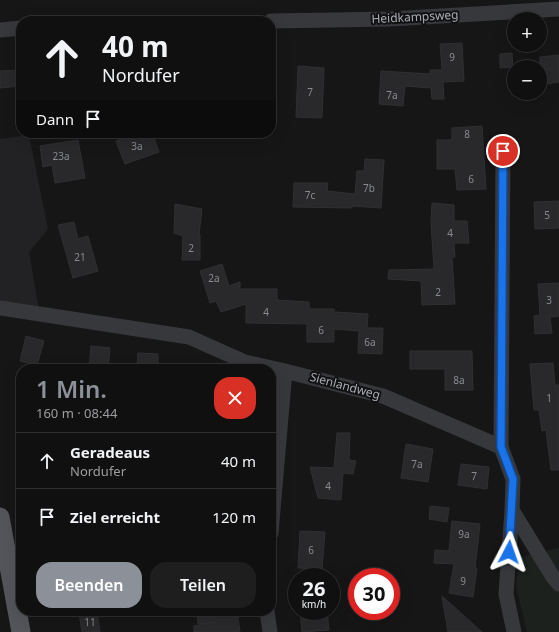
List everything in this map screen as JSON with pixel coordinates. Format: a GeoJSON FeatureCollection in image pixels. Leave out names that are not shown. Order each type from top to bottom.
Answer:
{"type":"FeatureCollection","features":[{"type":"Feature","properties":{"kind":"main road"},"geometry":{"type":"LineString","coordinates":[[0,517],[16,609]]}},
{"type":"Feature","properties":{"kind":"main road"},"geometry":{"type":"LineString","coordinates":[[17,616],[20,632]]}},
{"type":"Feature","properties":{"kind":"street","name":"Heidkampsweg"},"geometry":{"type":"LineString","coordinates":[[276,21],[390,18],[559,9]]}},
{"type":"Feature","properties":{"kind":"street"},"geometry":{"type":"LineString","coordinates":[[0,30],[16,28]]}},
{"type":"Feature","properties":{"kind":"street"},"geometry":{"type":"LineString","coordinates":[[503,151],[501,447],[513,479],[506,594],[514,632]]}},
{"type":"Feature","properties":{"kind":"street","name":"Sienlandweg"},"geometry":{"type":"LineString","coordinates":[[0,308],[189,337],[245,362],[254,364]]}},
{"type":"Feature","properties":{"kind":"street","name":"Sienlandweg"},"geometry":{"type":"LineString","coordinates":[[276,369],[383,396],[501,447]]}},
{"type":"Feature","properties":{"kind":"street"},"geometry":{"type":"LineString","coordinates":[[276,475],[285,371]]}},
{"type":"Feature","properties":{"kind":"street"},"geometry":{"type":"LineString","coordinates":[[512,510],[553,578],[559,584]]}},
{"type":"Feature","properties":{"kind":"street"},"geometry":{"type":"LineString","coordinates":[[268,616],[270,632]]}},
{"type":"Feature","properties":{"kind":"shaded area"},"geometry":{"type":"Polygon","coordinates":[[[16,137],[16,138],[30,138],[48,229],[29,252],[39,310],[0,303],[0,139],[16,137]]]}},
{"type":"Feature","properties":{"kind":"shaded area"},"geometry":{"type":"Polygon","coordinates":[[[559,548],[559,632],[527,632],[516,586],[520,557],[559,548]]]}},
{"type":"Feature","properties":{"kind":"building"},"geometry":{"type":"Polygon","coordinates":[[[462,43],[464,81],[443,82],[444,99],[432,99],[431,88],[405,86],[403,106],[379,104],[381,71],[430,74],[430,70],[442,70],[440,44],[462,43]]]}},
{"type":"Feature","properties":{"kind":"building"},"geometry":{"type":"Polygon","coordinates":[[[512,53],[512,60],[507,60],[507,67],[500,68],[500,54],[512,53]]]}},
{"type":"Feature","properties":{"kind":"building"},"geometry":{"type":"Polygon","coordinates":[[[559,55],[559,82],[547,84],[547,60],[540,60],[540,57],[559,55]]]}},
{"type":"Feature","properties":{"kind":"building"},"geometry":{"type":"Polygon","coordinates":[[[298,66],[324,68],[322,118],[296,117],[298,66]]]}},
{"type":"Feature","properties":{"kind":"building"},"geometry":{"type":"Polygon","coordinates":[[[16,70],[16,86],[0,88],[0,71],[16,70]]]}},
{"type":"Feature","properties":{"kind":"building"},"geometry":{"type":"Polygon","coordinates":[[[482,126],[486,189],[457,190],[455,169],[437,169],[437,140],[452,140],[452,128],[482,126]]]}},
{"type":"Feature","properties":{"kind":"building"},"geometry":{"type":"Polygon","coordinates":[[[124,138],[154,138],[159,152],[125,164],[116,141],[124,138]]]}},
{"type":"Feature","properties":{"kind":"building"},"geometry":{"type":"Polygon","coordinates":[[[78,140],[85,178],[55,183],[52,165],[43,167],[40,146],[78,140]]]}},
{"type":"Feature","properties":{"kind":"building"},"geometry":{"type":"Polygon","coordinates":[[[365,159],[384,160],[381,208],[352,206],[352,208],[293,207],[294,183],[328,183],[327,191],[355,194],[357,171],[364,171],[365,159]]]}},
{"type":"Feature","properties":{"kind":"building"},"geometry":{"type":"Polygon","coordinates":[[[559,201],[559,228],[535,229],[534,202],[559,201]]]}},
{"type":"Feature","properties":{"kind":"building"},"geometry":{"type":"Polygon","coordinates":[[[432,203],[454,205],[454,221],[467,221],[469,243],[454,243],[455,257],[452,257],[455,304],[422,305],[421,281],[388,279],[389,270],[434,269],[431,223],[432,203]]]}},
{"type":"Feature","properties":{"kind":"building"},"geometry":{"type":"Polygon","coordinates":[[[175,204],[202,209],[199,235],[200,260],[182,260],[183,236],[174,233],[175,204]]]}},
{"type":"Feature","properties":{"kind":"building"},"geometry":{"type":"Polygon","coordinates":[[[74,222],[78,239],[88,236],[98,271],[73,278],[58,225],[74,222]]]}},
{"type":"Feature","properties":{"kind":"building"},"geometry":{"type":"Polygon","coordinates":[[[222,264],[229,286],[240,282],[240,289],[277,289],[277,300],[309,302],[309,309],[334,309],[334,312],[368,314],[367,328],[383,328],[382,354],[358,353],[359,331],[334,329],[334,342],[307,342],[307,324],[246,323],[246,304],[221,312],[216,301],[210,303],[200,271],[222,264]]]}},
{"type":"Feature","properties":{"kind":"building"},"geometry":{"type":"Polygon","coordinates":[[[559,283],[559,316],[550,317],[552,333],[535,334],[534,316],[540,315],[538,284],[559,283]]]}},
{"type":"Feature","properties":{"kind":"building"},"geometry":{"type":"Polygon","coordinates":[[[26,336],[44,341],[37,364],[20,361],[26,336]]]}},
{"type":"Feature","properties":{"kind":"building"},"geometry":{"type":"Polygon","coordinates":[[[91,346],[110,348],[108,364],[89,364],[91,346]]]}},
{"type":"Feature","properties":{"kind":"building"},"geometry":{"type":"Polygon","coordinates":[[[410,351],[472,351],[473,390],[445,390],[445,369],[410,369],[410,351]]]}},
{"type":"Feature","properties":{"kind":"building"},"geometry":{"type":"Polygon","coordinates":[[[138,353],[158,354],[158,364],[137,364],[138,353]]]}},
{"type":"Feature","properties":{"kind":"building"},"geometry":{"type":"Polygon","coordinates":[[[553,363],[555,385],[559,385],[559,470],[551,470],[546,430],[542,431],[539,410],[534,410],[530,364],[553,363]]]}},
{"type":"Feature","properties":{"kind":"building"},"geometry":{"type":"Polygon","coordinates":[[[337,433],[350,433],[349,460],[356,461],[353,474],[343,473],[341,500],[318,498],[310,467],[334,468],[337,433]]]}},
{"type":"Feature","properties":{"kind":"building"},"geometry":{"type":"Polygon","coordinates":[[[406,444],[433,449],[428,482],[401,478],[406,444]]]}},
{"type":"Feature","properties":{"kind":"building"},"geometry":{"type":"Polygon","coordinates":[[[461,464],[489,467],[487,489],[458,485],[461,464]]]}},
{"type":"Feature","properties":{"kind":"building"},"geometry":{"type":"Polygon","coordinates":[[[430,506],[449,508],[447,522],[429,519],[430,506]]]}},
{"type":"Feature","properties":{"kind":"building"},"geometry":{"type":"Polygon","coordinates":[[[452,521],[480,524],[475,568],[477,568],[473,597],[449,593],[454,564],[434,563],[435,550],[449,551],[452,521]]]}},
{"type":"Feature","properties":{"kind":"building"},"geometry":{"type":"Polygon","coordinates":[[[300,531],[325,532],[322,568],[298,568],[300,531]]]}},
{"type":"Feature","properties":{"kind":"building"},"geometry":{"type":"Polygon","coordinates":[[[442,596],[482,632],[448,632],[442,596]]]}},
{"type":"Feature","properties":{"kind":"building"},"geometry":{"type":"Polygon","coordinates":[[[79,616],[98,616],[100,632],[82,632],[79,616]]]}},
{"type":"Feature","properties":{"kind":"building"},"geometry":{"type":"Polygon","coordinates":[[[197,616],[234,616],[234,618],[238,617],[240,632],[194,632],[194,626],[215,622],[198,624],[197,616]]]}},
{"type":"Feature","properties":{"kind":"building"},"geometry":{"type":"Polygon","coordinates":[[[301,620],[328,620],[329,630],[302,632],[301,620]]]}},
{"type":"Feature","properties":{"kind":"route"},"geometry":{"type":"LineString","coordinates":[[503,151],[501,447],[513,479],[509,552]]}}]}
